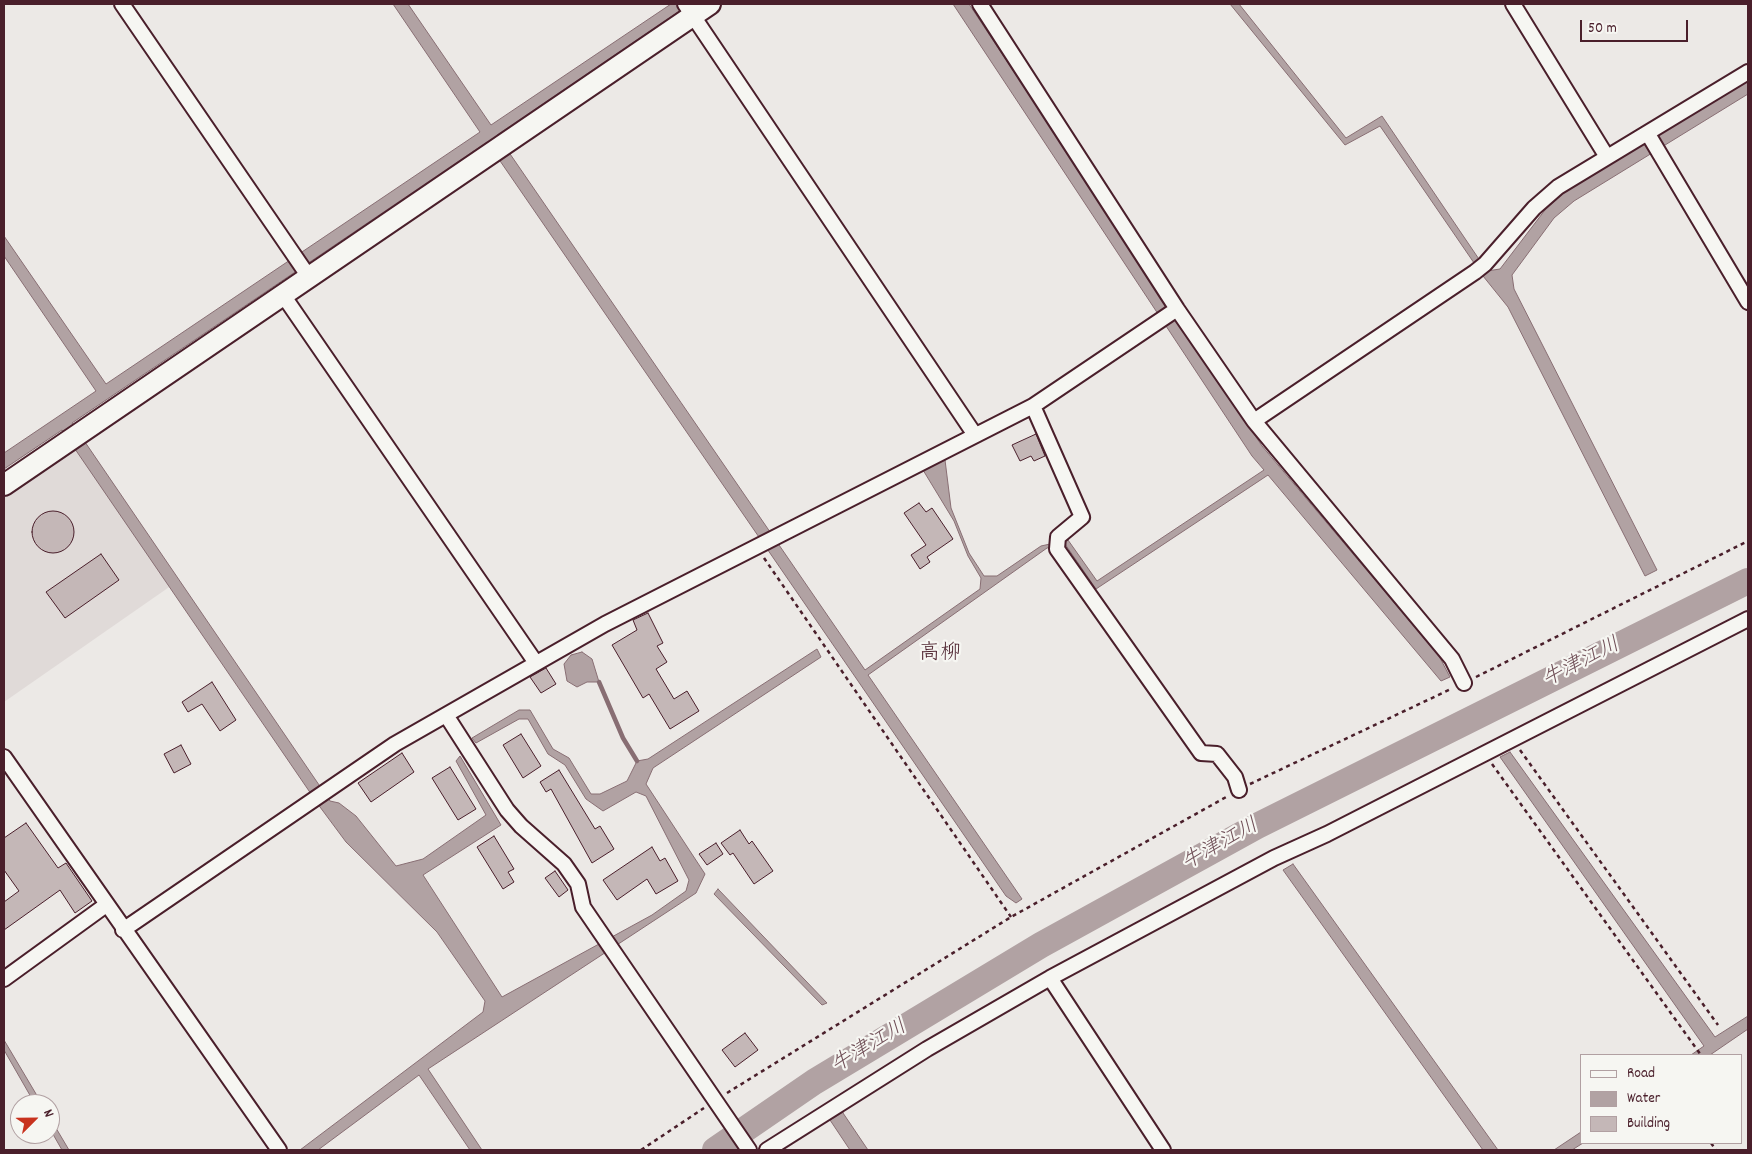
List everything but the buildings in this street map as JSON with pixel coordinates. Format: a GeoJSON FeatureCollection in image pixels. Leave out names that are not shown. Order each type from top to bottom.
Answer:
{"type":"FeatureCollection","features":[{"type":"Feature","properties":{"kind":"street"},"geometry":{"type":"LineString","coordinates":[[122,4],[308,278]]}},
{"type":"Feature","properties":{"kind":"street"},"geometry":{"type":"LineString","coordinates":[[4,485],[510,141],[689,10],[710,4]]}},
{"type":"Feature","properties":{"kind":"street"},"geometry":{"type":"LineString","coordinates":[[980,4],[1177,309],[1254,421],[1452,659],[1464,683]]}},
{"type":"Feature","properties":{"kind":"street"},"geometry":{"type":"LineString","coordinates":[[1514,4],[1607,157]]}},
{"type":"Feature","properties":{"kind":"street"},"geometry":{"type":"LineString","coordinates":[[689,10],[975,435]]}},
{"type":"Feature","properties":{"kind":"street"},"geometry":{"type":"LineString","coordinates":[[1254,421],[1480,268],[1534,208],[1558,187],[1748,72]]}},
{"type":"Feature","properties":{"kind":"street"},"geometry":{"type":"LineString","coordinates":[[1648,134],[1748,302]]}},
{"type":"Feature","properties":{"kind":"street"},"geometry":{"type":"LineString","coordinates":[[283,295],[536,663]]}},
{"type":"Feature","properties":{"kind":"street"},"geometry":{"type":"LineString","coordinates":[[122,930],[395,744],[605,624],[1033,406],[1177,309]]}},
{"type":"Feature","properties":{"kind":"street"},"geometry":{"type":"LineString","coordinates":[[1033,406],[1082,517],[1058,537],[1057,545],[1201,753],[1217,754],[1235,777],[1238,790]]}},
{"type":"Feature","properties":{"kind":"street"},"geometry":{"type":"LineString","coordinates":[[766,1150],[927,1049],[1050,978],[1274,858],[1327,834],[1484,752],[1748,619]]}},
{"type":"Feature","properties":{"kind":"street"},"geometry":{"type":"LineString","coordinates":[[446,715],[507,810],[521,826],[564,864],[578,884],[583,907],[716,1099],[749,1150]]}},
{"type":"Feature","properties":{"kind":"street"},"geometry":{"type":"LineString","coordinates":[[4,757],[122,930],[279,1150]]}},
{"type":"Feature","properties":{"kind":"street"},"geometry":{"type":"LineString","coordinates":[[4,979],[106,905]]}},
{"type":"Feature","properties":{"kind":"street"},"geometry":{"type":"LineString","coordinates":[[1050,978],[1163,1150]]}},
{"type":"Feature","properties":{"kind":"path"},"geometry":{"type":"LineString","coordinates":[[640,1150],[716,1099],[1011,918],[1238,790],[1464,683],[1748,541]]}},
{"type":"Feature","properties":{"kind":"path"},"geometry":{"type":"LineString","coordinates":[[758,545],[1011,918]]}},
{"type":"Feature","properties":{"kind":"path"},"geometry":{"type":"LineString","coordinates":[[1512,738],[1718,1025]]}},
{"type":"Feature","properties":{"kind":"path"},"geometry":{"type":"LineString","coordinates":[[1484,752],[1700,1054]]}},
{"type":"Feature","properties":{"kind":"shaded area"},"geometry":{"type":"Polygon","coordinates":[[[78,443],[175,583],[4,702],[4,494],[78,443]]]}},
{"type":"Feature","properties":{"kind":"water"},"geometry":{"type":"Polygon","coordinates":[[[393,4],[408,4],[491,125],[671,4],[690,4],[497,135],[865,670],[980,589],[981,578],[968,556],[954,521],[923,470],[945,460],[951,508],[969,553],[984,576],[997,576],[1041,546],[1068,540],[1097,581],[1264,470],[1252,456],[953,4],[969,4],[1262,446],[1439,656],[1450,677],[1441,681],[1268,475],[1096,589],[1065,544],[1047,548],[868,675],[1022,899],[1016,903],[1006,896],[487,142],[72,423],[330,801],[339,803],[356,816],[396,866],[423,859],[486,815],[456,761],[460,756],[501,825],[423,875],[502,997],[652,915],[686,891],[689,880],[646,796],[636,792],[603,811],[586,799],[565,765],[548,754],[528,719],[519,719],[476,743],[472,738],[519,710],[530,710],[553,749],[569,758],[591,794],[600,794],[627,781],[637,761],[648,759],[817,649],[821,657],[653,768],[646,784],[705,874],[696,893],[428,1069],[482,1150],[470,1150],[419,1075],[318,1150],[300,1150],[483,1012],[485,1001],[437,932],[346,842],[320,807],[62,430],[4,469],[4,453],[96,391],[4,256],[4,236],[106,384],[480,132],[393,4]]]}},
{"type":"Feature","properties":{"kind":"water"},"geometry":{"type":"Polygon","coordinates":[[[1230,4],[1239,4],[1346,138],[1382,116],[1487,271],[1500,269],[1545,210],[1565,192],[1748,81],[1748,94],[1574,201],[1554,218],[1512,275],[1514,289],[1657,570],[1645,576],[1508,307],[1483,276],[1380,126],[1345,145],[1230,4]]]}},
{"type":"Feature","properties":{"kind":"water"},"geometry":{"type":"Polygon","coordinates":[[[582,652],[592,659],[599,682],[587,682],[577,687],[567,681],[564,664],[571,655],[582,652]]]}},
{"type":"Feature","properties":{"kind":"water"},"geometry":{"type":"Polygon","coordinates":[[[1510,752],[1715,1037],[1748,1016],[1748,1029],[1711,1054],[1692,1054],[1704,1046],[1500,757],[1510,752]]]}},
{"type":"Feature","properties":{"kind":"water"},"geometry":{"type":"Polygon","coordinates":[[[1293,864],[1498,1150],[1483,1150],[1283,870],[1293,864]]]}},
{"type":"Feature","properties":{"kind":"water"},"geometry":{"type":"Polygon","coordinates":[[[718,889],[827,1003],[822,1005],[714,894],[718,889]]]}},
{"type":"Feature","properties":{"kind":"water"},"geometry":{"type":"Polygon","coordinates":[[[4,1040],[36,1094],[29,1094],[4,1050],[4,1040]]]}},
{"type":"Feature","properties":{"kind":"water"},"geometry":{"type":"Polygon","coordinates":[[[843,1112],[868,1150],[850,1150],[830,1120],[843,1112]]]}},
{"type":"Feature","properties":{"kind":"water"},"geometry":{"type":"Polygon","coordinates":[[[1580,1133],[1581,1144],[1572,1150],[1554,1150],[1580,1133]]]}},
{"type":"Feature","properties":{"kind":"water"},"geometry":{"type":"Polygon","coordinates":[[[60,1135],[69,1150],[62,1150],[59,1144],[60,1135]]]}},
{"type":"Feature","properties":{"kind":"waterway","name":"牛津江川"},"geometry":{"type":"LineString","coordinates":[[715,1150],[814,1082],[1041,945],[1257,826],[1748,581]]}},
{"type":"Feature","properties":{"kind":"waterway"},"geometry":{"type":"LineString","coordinates":[[599,682],[623,738],[637,761]]}},
{"type":"Feature","properties":{"kind":"district","name":"高柳"},"geometry":{"type":"Point","coordinates":[940,655]}}]}
